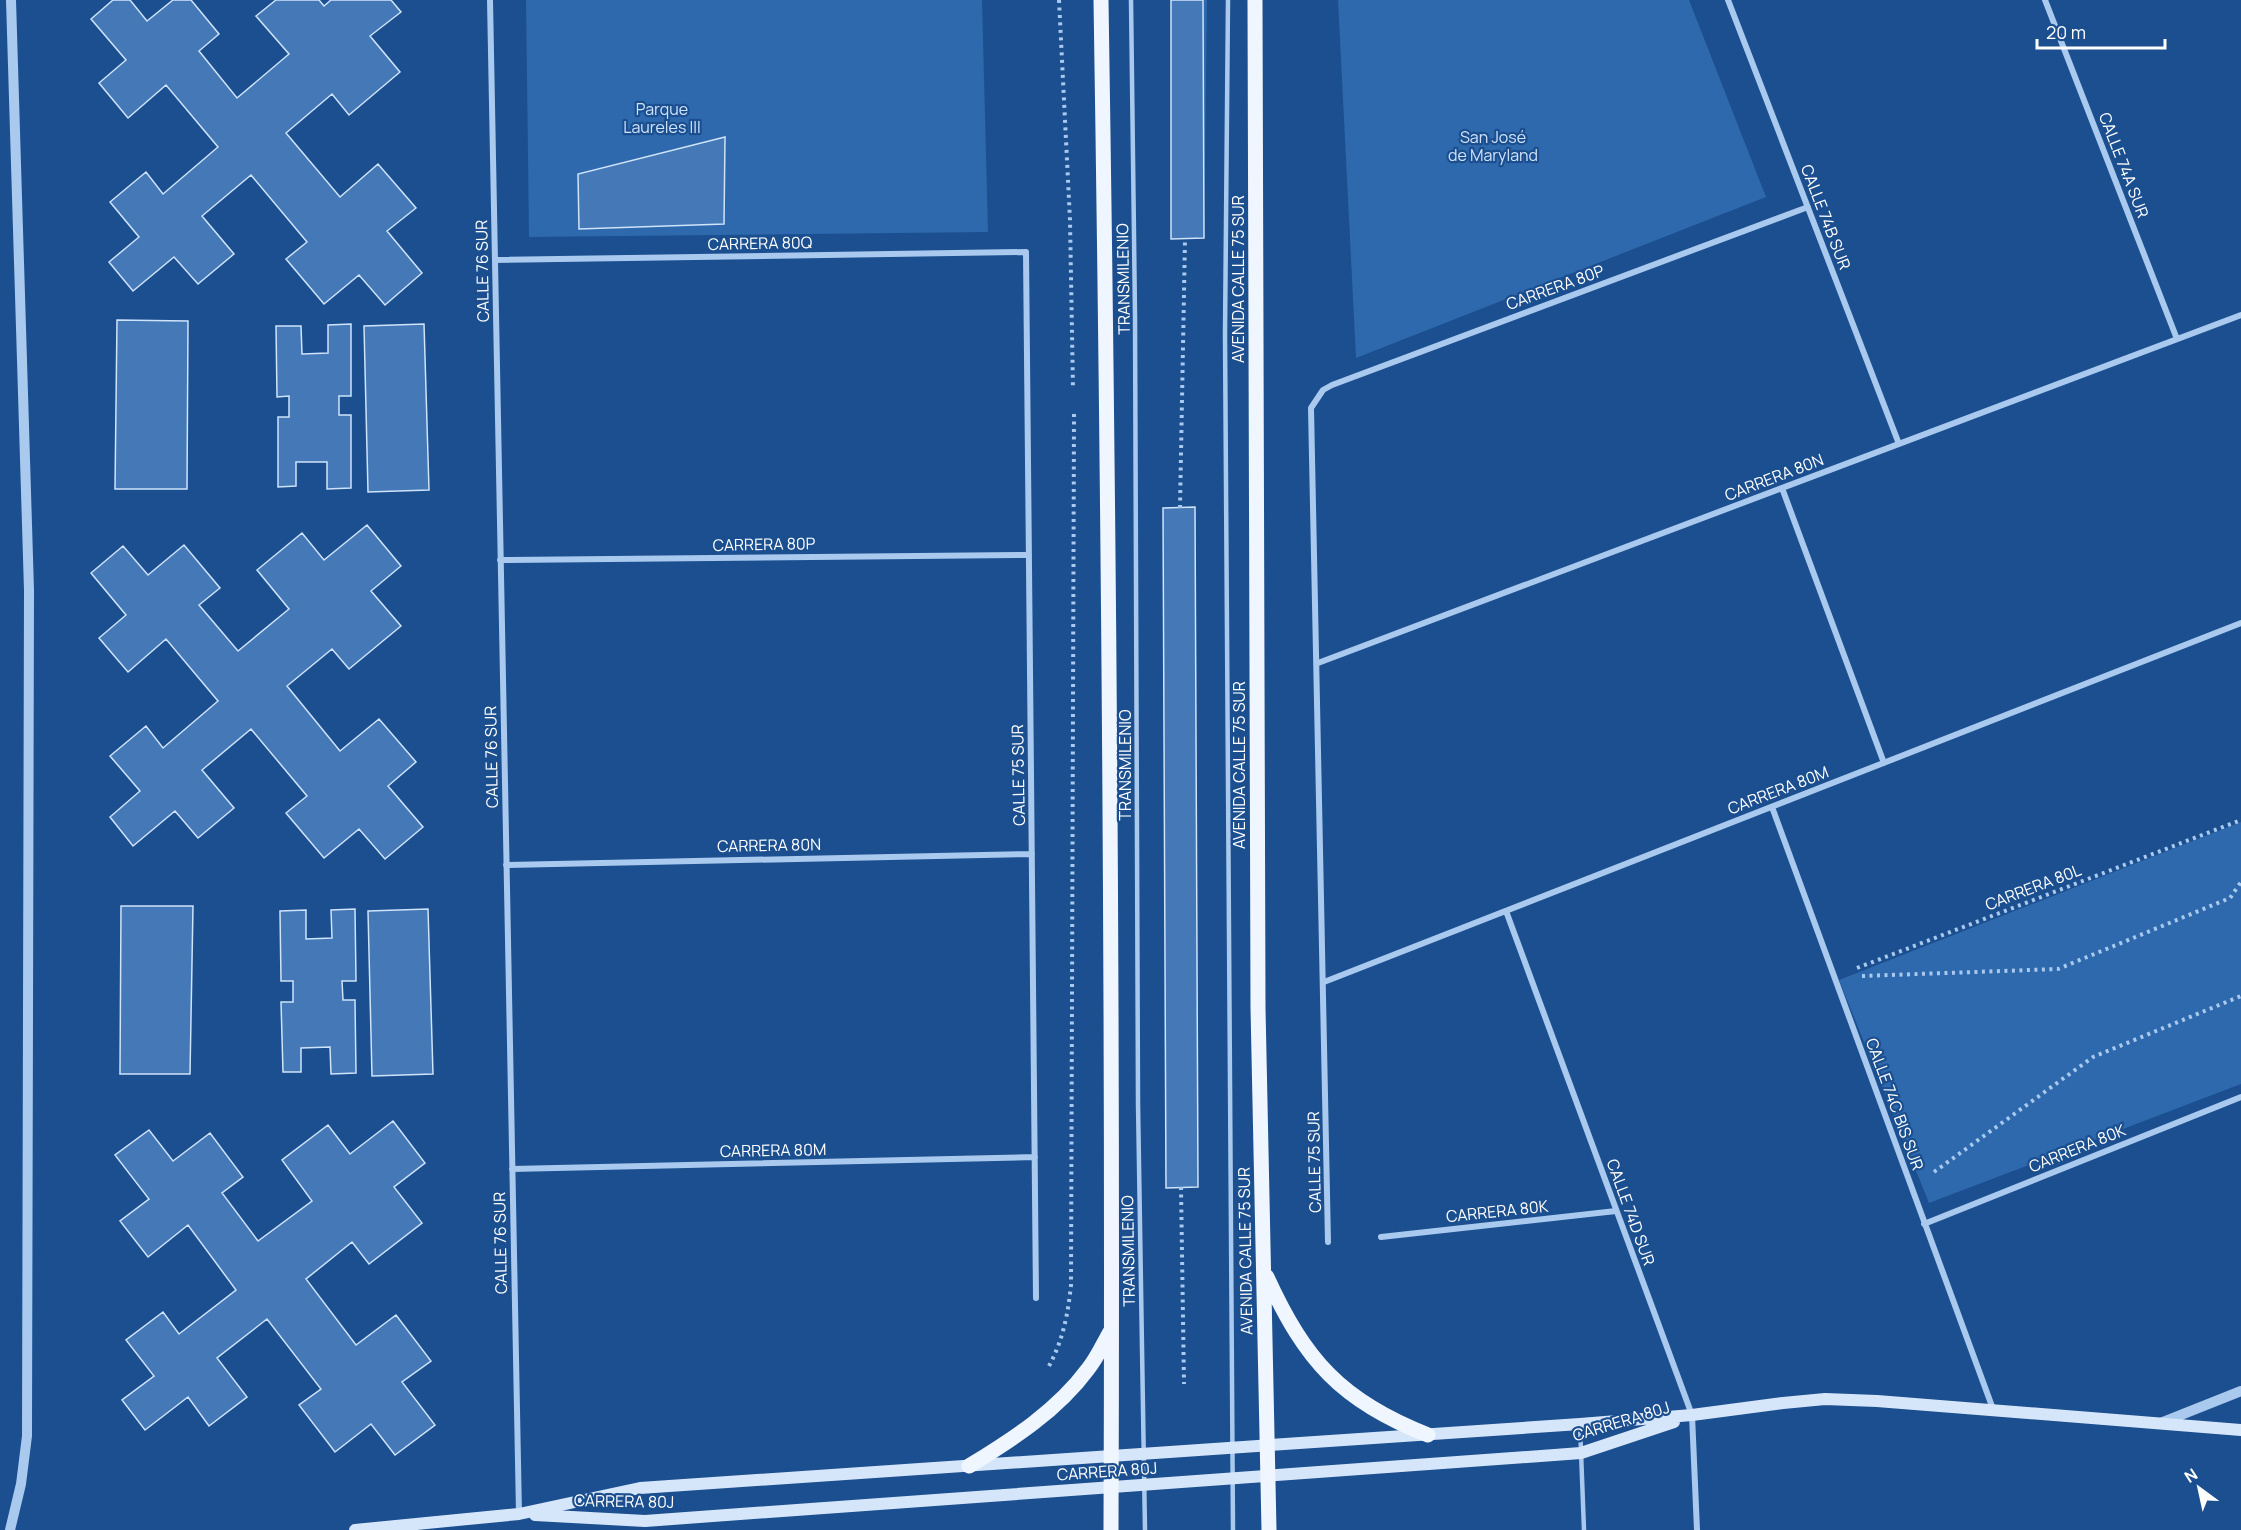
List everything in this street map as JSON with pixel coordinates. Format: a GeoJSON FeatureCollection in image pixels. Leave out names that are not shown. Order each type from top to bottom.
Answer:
{"type":"FeatureCollection","features":[{"type":"Feature","properties":{"kind":"main road"},"geometry":{"type":"LineString","coordinates":[[1101,0],[1106,321],[1111,1530]]}},
{"type":"Feature","properties":{"kind":"main road","name":"AVENIDA CALLE 75 SUR"},"geometry":{"type":"LineString","coordinates":[[1255,0],[1258,1008],[1269,1530]]}},
{"type":"Feature","properties":{"kind":"main road"},"geometry":{"type":"LineString","coordinates":[[1264,1268],[1280,1305],[1315,1361],[1351,1394],[1375,1411],[1428,1434]]}},
{"type":"Feature","properties":{"kind":"main road"},"geometry":{"type":"LineString","coordinates":[[969,1466],[1041,1418],[1072,1389],[1089,1367],[1111,1330]]}},
{"type":"Feature","properties":{"kind":"main road","name":"CARRERA 80J"},"geometry":{"type":"LineString","coordinates":[[355,1530],[519,1514],[640,1488],[1580,1424],[1692,1415],[1783,1402],[1825,1399],[1877,1401],[2157,1424]]}},
{"type":"Feature","properties":{"kind":"main road","name":"CARRERA 80J"},"geometry":{"type":"LineString","coordinates":[[519,1514],[645,1521],[1581,1453],[1692,1415]]}},
{"type":"Feature","properties":{"kind":"main road"},"geometry":{"type":"LineString","coordinates":[[2157,1424],[2241,1431]]}},
{"type":"Feature","properties":{"kind":"street"},"geometry":{"type":"LineString","coordinates":[[9,1530],[21,1484],[27,1436],[29,602],[12,0]]}},
{"type":"Feature","properties":{"kind":"street","name":"CALLE 76 SUR"},"geometry":{"type":"LineString","coordinates":[[490,0],[519,1514]]}},
{"type":"Feature","properties":{"kind":"street","name":"CALLE 74B SUR"},"geometry":{"type":"LineString","coordinates":[[1728,0],[1899,444]]}},
{"type":"Feature","properties":{"kind":"street","name":"CALLE 74A SUR"},"geometry":{"type":"LineString","coordinates":[[2045,0],[2177,339]]}},
{"type":"Feature","properties":{"kind":"street","name":"CARRERA 80P"},"geometry":{"type":"LineString","coordinates":[[1317,399],[1323,390],[1332,385],[1808,207]]}},
{"type":"Feature","properties":{"kind":"street","name":"CARRERA 80Q"},"geometry":{"type":"LineString","coordinates":[[495,260],[1026,252]]}},
{"type":"Feature","properties":{"kind":"street","name":"CALLE 75 SUR"},"geometry":{"type":"LineString","coordinates":[[1026,252],[1036,1298]]}},
{"type":"Feature","properties":{"kind":"street","name":"CARRERA 80N"},"geometry":{"type":"LineString","coordinates":[[1318,663],[2241,315]]}},
{"type":"Feature","properties":{"kind":"street","name":"CALLE 75 SUR"},"geometry":{"type":"LineString","coordinates":[[1317,399],[1311,408],[1311,417],[1318,663],[1328,1242]]}},
{"type":"Feature","properties":{"kind":"street"},"geometry":{"type":"LineString","coordinates":[[1782,488],[1884,763]]}},
{"type":"Feature","properties":{"kind":"street","name":"CARRERA 80P"},"geometry":{"type":"LineString","coordinates":[[500,560],[1029,555]]}},
{"type":"Feature","properties":{"kind":"street","name":"CARRERA 80M"},"geometry":{"type":"LineString","coordinates":[[1324,982],[2241,623]]}},
{"type":"Feature","properties":{"kind":"street","name":"CALLE 74C BIS SUR"},"geometry":{"type":"LineString","coordinates":[[1772,807],[1993,1410]]}},
{"type":"Feature","properties":{"kind":"street","name":"CARRERA 80N"},"geometry":{"type":"LineString","coordinates":[[506,865],[1032,854]]}},
{"type":"Feature","properties":{"kind":"street","name":"CALLE 74D SUR"},"geometry":{"type":"LineString","coordinates":[[1506,911],[1692,1415],[1697,1530]]}},
{"type":"Feature","properties":{"kind":"street","name":"CARRERA 80K"},"geometry":{"type":"LineString","coordinates":[[1924,1224],[2241,1097]]}},
{"type":"Feature","properties":{"kind":"street","name":"CARRERA 80M"},"geometry":{"type":"LineString","coordinates":[[512,1169],[1035,1156]]}},
{"type":"Feature","properties":{"kind":"street","name":"CARRERA 80K"},"geometry":{"type":"LineString","coordinates":[[1381,1237],[1616,1211]]}},
{"type":"Feature","properties":{"kind":"street","name":"CARRERA 80J"},"geometry":{"type":"LineString","coordinates":[[2157,1424],[2241,1391]]}},
{"type":"Feature","properties":{"kind":"lane","name":"TRANSMILENIO"},"geometry":{"type":"LineString","coordinates":[[1131,0],[1136,315],[1138,1091],[1145,1530]]}},
{"type":"Feature","properties":{"kind":"lane"},"geometry":{"type":"LineString","coordinates":[[1228,0],[1225,346],[1233,1530]]}},
{"type":"Feature","properties":{"kind":"lane"},"geometry":{"type":"LineString","coordinates":[[1580,1424],[1584,1530]]}},
{"type":"Feature","properties":{"kind":"path"},"geometry":{"type":"LineString","coordinates":[[1059,0],[1070,220],[1074,391]]}},
{"type":"Feature","properties":{"kind":"path"},"geometry":{"type":"LineString","coordinates":[[1180,508],[1185,239]]}},
{"type":"Feature","properties":{"kind":"path"},"geometry":{"type":"LineString","coordinates":[[1047,1371],[1057,1352],[1067,1319],[1071,1285],[1074,413]]}},
{"type":"Feature","properties":{"kind":"path","name":"CARRERA 80L"},"geometry":{"type":"LineString","coordinates":[[1834,977],[2241,820]]}},
{"type":"Feature","properties":{"kind":"path"},"geometry":{"type":"LineString","coordinates":[[1834,977],[2058,969],[2230,898],[2241,882]]}},
{"type":"Feature","properties":{"kind":"path"},"geometry":{"type":"LineString","coordinates":[[1911,1188],[2093,1057],[2241,996]]}},
{"type":"Feature","properties":{"kind":"path"},"geometry":{"type":"LineString","coordinates":[[1181,1187],[1184,1384]]}},
{"type":"Feature","properties":{"kind":"green space","name":"Parque Laureles III"},"geometry":{"type":"Polygon","coordinates":[[[526,0],[982,0],[988,232],[529,237],[526,0]]]}},
{"type":"Feature","properties":{"kind":"green space"},"geometry":{"type":"Polygon","coordinates":[[[1203,0],[1207,0],[1204,238],[1203,0]]]}},
{"type":"Feature","properties":{"kind":"green space","name":"San José de Maryland"},"geometry":{"type":"Polygon","coordinates":[[[1338,0],[1689,0],[1766,197],[1356,358],[1338,0]]]}},
{"type":"Feature","properties":{"kind":"green space"},"geometry":{"type":"Polygon","coordinates":[[[2241,822],[2241,1084],[1929,1203],[1839,980],[2241,822]]]}},
{"type":"Feature","properties":{"kind":"building"},"geometry":{"type":"Polygon","coordinates":[[[113,0],[130,0],[147,21],[173,0],[191,0],[219,34],[199,51],[237,98],[289,54],[256,16],[276,0],[319,0],[324,6],[331,0],[391,0],[401,12],[370,36],[400,72],[349,115],[332,94],[286,133],[340,197],[378,164],[416,208],[387,231],[422,273],[385,305],[359,275],[324,304],[286,259],[307,242],[251,175],[202,216],[234,254],[198,284],[174,257],[133,291],[109,262],[139,237],[110,202],[146,172],[163,194],[218,147],[166,85],[128,118],[99,83],[126,60],[91,19],[113,0]]]}},
{"type":"Feature","properties":{"kind":"building"},"geometry":{"type":"Polygon","coordinates":[[[1171,0],[1203,0],[1204,238],[1171,239],[1171,0]]]}},
{"type":"Feature","properties":{"kind":"building"},"geometry":{"type":"Polygon","coordinates":[[[725,137],[724,224],[579,229],[578,174],[725,137]]]}},
{"type":"Feature","properties":{"kind":"building"},"geometry":{"type":"Polygon","coordinates":[[[117,320],[188,321],[187,489],[115,489],[117,320]]]}},
{"type":"Feature","properties":{"kind":"building"},"geometry":{"type":"Polygon","coordinates":[[[351,324],[351,396],[339,396],[339,415],[351,415],[351,488],[327,489],[327,462],[296,462],[296,486],[278,487],[278,417],[289,417],[289,396],[277,397],[276,326],[301,326],[302,354],[328,353],[328,325],[351,324]]]}},
{"type":"Feature","properties":{"kind":"building"},"geometry":{"type":"Polygon","coordinates":[[[424,324],[429,490],[368,492],[364,326],[424,324]]]}},
{"type":"Feature","properties":{"kind":"building"},"geometry":{"type":"Polygon","coordinates":[[[1195,507],[1198,1187],[1166,1188],[1163,508],[1195,507]]]}},
{"type":"Feature","properties":{"kind":"building"},"geometry":{"type":"Polygon","coordinates":[[[367,525],[401,566],[371,591],[401,626],[349,669],[332,649],[287,686],[340,751],[379,719],[416,762],[388,786],[423,827],[385,859],[359,829],[324,858],[286,813],[307,796],[251,729],[202,770],[234,808],[198,838],[175,811],[133,846],[110,817],[140,791],[110,756],[146,726],[163,748],[218,701],[166,639],[128,672],[99,638],[126,615],[91,573],[123,546],[148,575],[184,545],[220,588],[199,605],[238,651],[289,609],[257,570],[302,533],[324,560],[367,525]]]}},
{"type":"Feature","properties":{"kind":"building"},"geometry":{"type":"Polygon","coordinates":[[[121,906],[193,906],[190,1074],[120,1074],[121,906]]]}},
{"type":"Feature","properties":{"kind":"building"},"geometry":{"type":"Polygon","coordinates":[[[355,909],[356,981],[342,981],[343,1000],[355,1000],[356,1073],[331,1074],[330,1047],[301,1048],[301,1072],[283,1072],[281,1002],[293,1002],[293,981],[281,981],[280,911],[306,910],[306,939],[332,938],[331,910],[355,909]]]}},
{"type":"Feature","properties":{"kind":"building"},"geometry":{"type":"Polygon","coordinates":[[[428,909],[433,1074],[372,1076],[368,911],[428,909]]]}},
{"type":"Feature","properties":{"kind":"building"},"geometry":{"type":"Polygon","coordinates":[[[393,1121],[425,1163],[394,1187],[422,1223],[369,1264],[352,1242],[306,1279],[356,1345],[396,1315],[431,1361],[402,1382],[435,1425],[395,1455],[371,1424],[335,1452],[299,1405],[321,1389],[267,1319],[217,1358],[247,1397],[209,1426],[188,1397],[145,1430],[122,1400],[154,1376],[126,1340],[163,1312],[179,1334],[236,1290],[188,1225],[148,1257],[120,1221],[149,1199],[115,1155],[149,1130],[173,1161],[210,1133],[243,1177],[222,1193],[258,1241],[312,1201],[282,1160],[328,1125],[350,1154],[393,1121]]]}}]}
